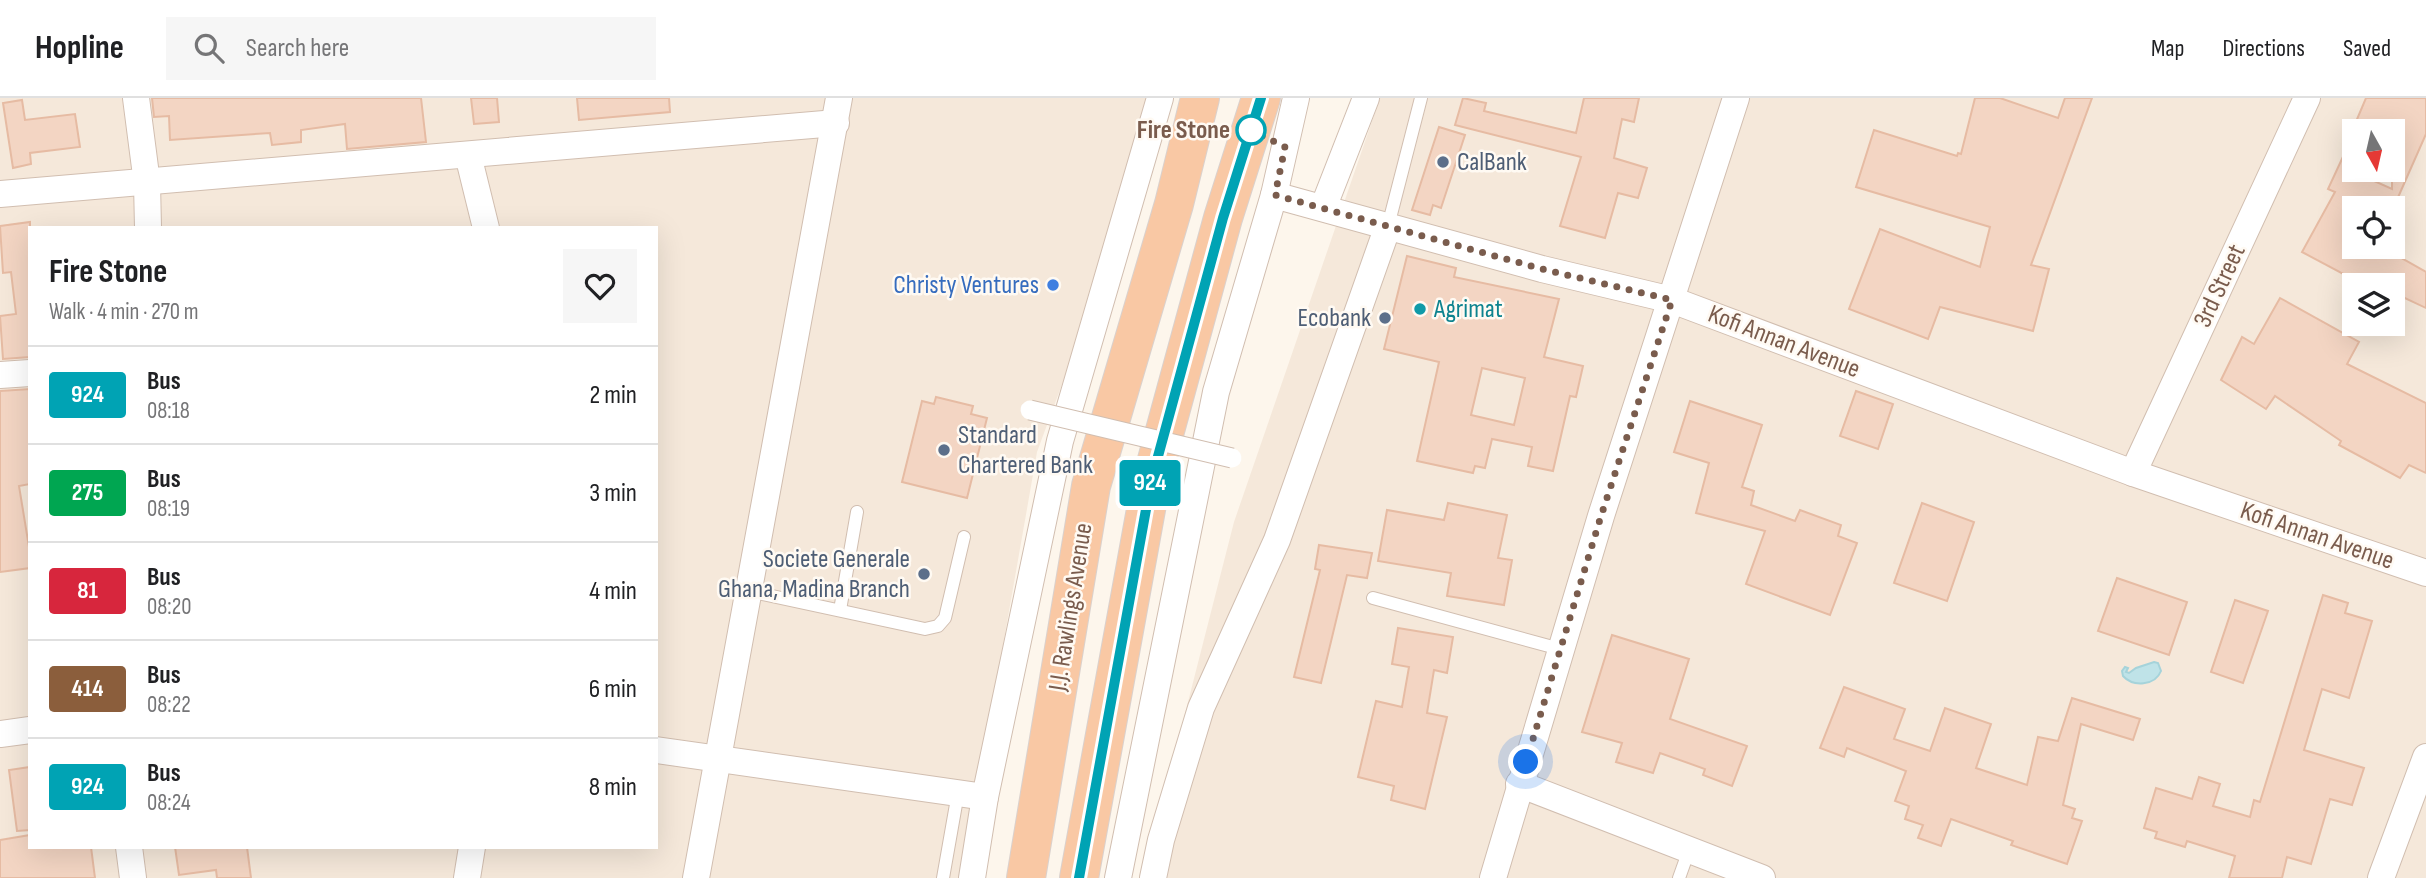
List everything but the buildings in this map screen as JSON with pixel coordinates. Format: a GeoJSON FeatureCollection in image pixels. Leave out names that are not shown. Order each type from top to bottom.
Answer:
{"type":"FeatureCollection","features":[{"type":"Feature","properties":{"kind":"highway","name":"J.J. Rawlings Avenue"},"geometry":{"type":"LineString","coordinates":[[1026,878],[1091,486],[1174,204],[1200,98]]}},
{"type":"Feature","properties":{"kind":"highway","name":"J.J. Rawlings Avenue"},"geometry":{"type":"LineString","coordinates":[[1079,878],[1151,482],[1223,218],[1261,98]]}},
{"type":"Feature","properties":{"kind":"street"},"geometry":{"type":"LineString","coordinates":[[136,98],[147,183],[148,226]]}},
{"type":"Feature","properties":{"kind":"street"},"geometry":{"type":"LineString","coordinates":[[972,878],[985,797],[1059,441],[1160,98]]}},
{"type":"Feature","properties":{"kind":"street"},"geometry":{"type":"LineString","coordinates":[[1118,878],[1216,392],[1275,195],[1296,98]]}},
{"type":"Feature","properties":{"kind":"street"},"geometry":{"type":"LineString","coordinates":[[1323,208],[1366,98]]}},
{"type":"Feature","properties":{"kind":"street"},"geometry":{"type":"LineString","coordinates":[[1275,195],[1542,269],[1672,300],[1736,98]]}},
{"type":"Feature","properties":{"kind":"street","name":"3rd Street"},"geometry":{"type":"LineString","coordinates":[[2133,474],[2307,98]]}},
{"type":"Feature","properties":{"kind":"street"},"geometry":{"type":"LineString","coordinates":[[0,194],[468,155],[837,110],[696,878]]}},
{"type":"Feature","properties":{"kind":"street"},"geometry":{"type":"LineString","coordinates":[[468,155],[486,226]]}},
{"type":"Feature","properties":{"kind":"street"},"geometry":{"type":"LineString","coordinates":[[1153,878],[1161,840],[1201,708],[1277,540],[1388,226]]}},
{"type":"Feature","properties":{"kind":"street","name":"Kofi Annan Avenue"},"geometry":{"type":"LineString","coordinates":[[1493,878],[1601,516],[1672,300],[2133,474],[2426,573]]}},
{"type":"Feature","properties":{"kind":"street"},"geometry":{"type":"LineString","coordinates":[[0,375],[28,373]]}},
{"type":"Feature","properties":{"kind":"street"},"geometry":{"type":"LineString","coordinates":[[1030,410],[1232,458]]}},
{"type":"Feature","properties":{"kind":"street"},"geometry":{"type":"LineString","coordinates":[[0,734],[28,730]]}},
{"type":"Feature","properties":{"kind":"street"},"geometry":{"type":"LineString","coordinates":[[658,750],[985,797]]}},
{"type":"Feature","properties":{"kind":"street"},"geometry":{"type":"LineString","coordinates":[[2381,878],[2426,757]]}},
{"type":"Feature","properties":{"kind":"street"},"geometry":{"type":"LineString","coordinates":[[1519,784],[1762,878]]}},
{"type":"Feature","properties":{"kind":"street"},"geometry":{"type":"LineString","coordinates":[[129,849],[133,878]]}},
{"type":"Feature","properties":{"kind":"street"},"geometry":{"type":"LineString","coordinates":[[467,878],[472,849]]}},
{"type":"Feature","properties":{"kind":"lane"},"geometry":{"type":"LineString","coordinates":[[1388,226],[1421,98]]}},
{"type":"Feature","properties":{"kind":"lane"},"geometry":{"type":"LineString","coordinates":[[840,610],[857,512]]}},
{"type":"Feature","properties":{"kind":"lane"},"geometry":{"type":"LineString","coordinates":[[749,591],[925,629],[938,626],[945,618],[964,537]]}},
{"type":"Feature","properties":{"kind":"lane"},"geometry":{"type":"LineString","coordinates":[[1373,598],[1560,649]]}},
{"type":"Feature","properties":{"kind":"lane"},"geometry":{"type":"LineString","coordinates":[[943,878],[958,793]]}},
{"type":"Feature","properties":{"kind":"lane"},"geometry":{"type":"LineString","coordinates":[[1678,878],[1689,850]]}},
{"type":"Feature","properties":{"kind":"shaded area"},"geometry":{"type":"Polygon","coordinates":[[[0,98],[1168,98],[1037,452],[962,878],[0,878],[0,98]]]}},
{"type":"Feature","properties":{"kind":"shaded area"},"geometry":{"type":"Polygon","coordinates":[[[1380,98],[2426,98],[2426,878],[1143,878],[1234,522],[1380,98]]]}},
{"type":"Feature","properties":{"kind":"water"},"geometry":{"type":"Polygon","coordinates":[[[2154,662],[2158,663],[2161,671],[2154,680],[2138,683],[2123,676],[2125,667],[2129,673],[2154,662]]]}},
{"type":"Feature","properties":{"kind":"bus line","name":"924"},"geometry":{"type":"LineString","coordinates":[[1079,878],[1151,482],[1223,218],[1261,98]]}},
{"type":"Feature","properties":{"kind":"place","name":"Fire Stone"},"geometry":{"type":"Point","coordinates":[1251,130]}},
{"type":"Feature","properties":{"kind":"place","name":"CalBank"},"geometry":{"type":"Point","coordinates":[1443,162]}},
{"type":"Feature","properties":{"kind":"place","name":"Christy Ventures"},"geometry":{"type":"Point","coordinates":[1053,285]}},
{"type":"Feature","properties":{"kind":"place","name":"Agrimat"},"geometry":{"type":"Point","coordinates":[1420,309]}},
{"type":"Feature","properties":{"kind":"place","name":"Ecobank"},"geometry":{"type":"Point","coordinates":[1385,318]}},
{"type":"Feature","properties":{"kind":"place","name":"Standard Chartered Bank"},"geometry":{"type":"Point","coordinates":[944,450]}},
{"type":"Feature","properties":{"kind":"place","name":"Societe Generale Ghana, Madina Branch"},"geometry":{"type":"Point","coordinates":[924,574]}},
{"type":"Feature","properties":{"kind":"route"},"geometry":{"type":"LineString","coordinates":[[1251,130],[1285,147],[1275,195],[1439,242],[1672,300],[1601,516],[1526,762]]}}]}
